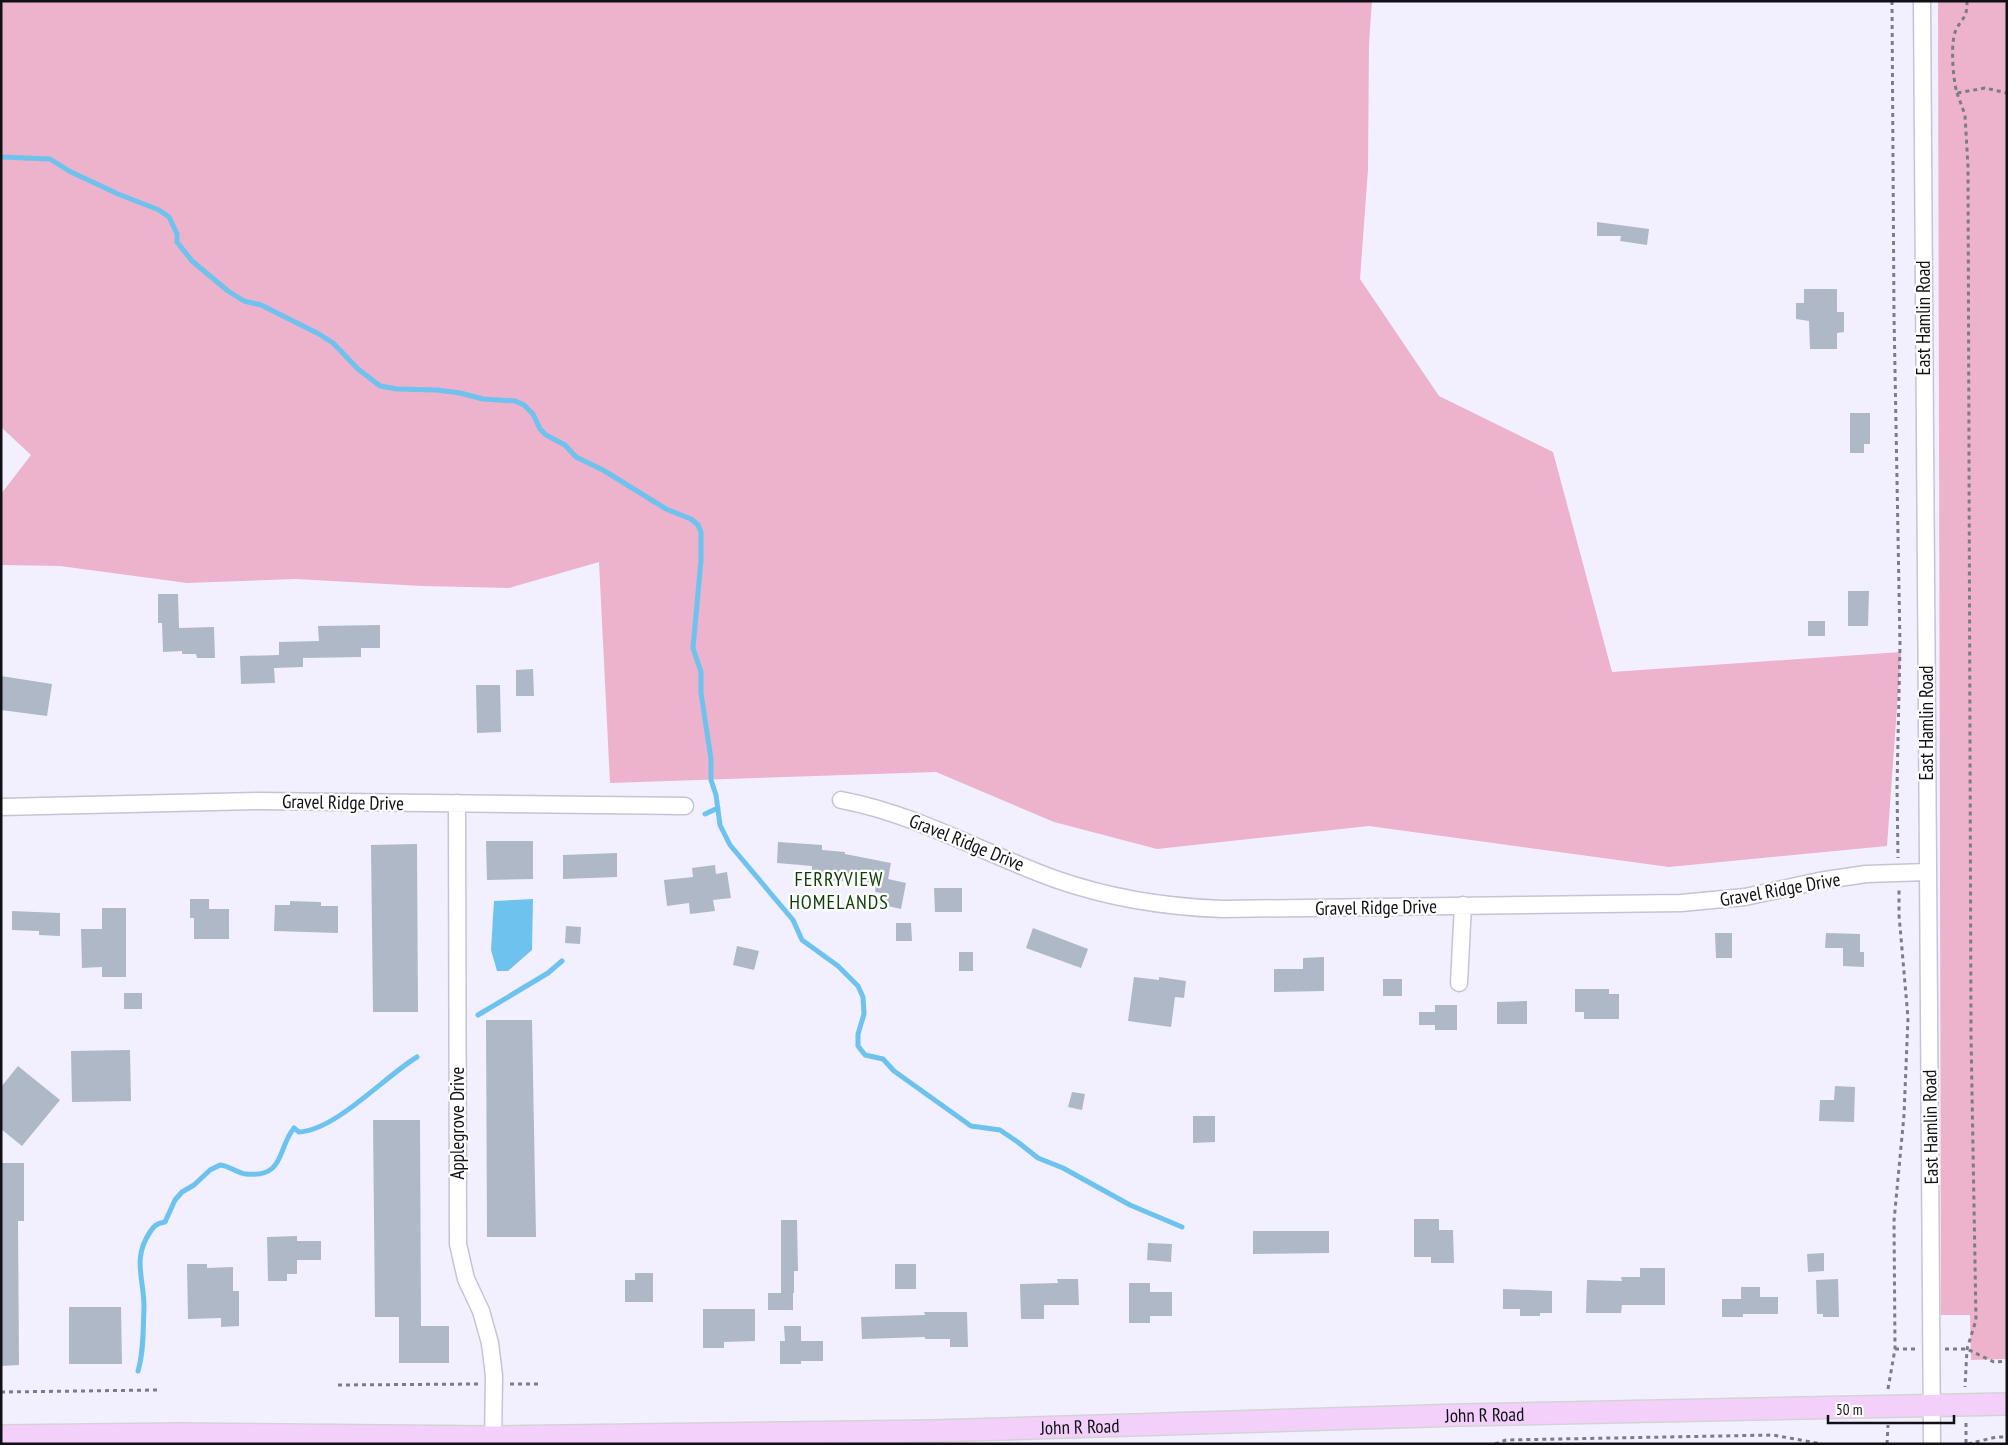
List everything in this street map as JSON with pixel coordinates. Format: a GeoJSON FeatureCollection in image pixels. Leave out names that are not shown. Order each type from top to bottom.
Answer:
{"type":"FeatureCollection","features":[{"type":"Feature","properties":{"kind":"main road","name":"John R Road"},"geometry":{"type":"LineString","coordinates":[[1,1436],[71,1439],[493,1440],[962,1437],[1462,1415],[1932,1404],[2007,1404]]}},
{"type":"Feature","properties":{"kind":"street","name":"East Hamlin Road"},"geometry":{"type":"LineString","coordinates":[[1922,1],[1932,1444]]}},
{"type":"Feature","properties":{"kind":"street","name":"Gravel Ridge Drive"},"geometry":{"type":"LineString","coordinates":[[841,800],[894,812],[1063,881],[1097,892],[1181,908],[1681,904],[1745,897],[1819,881],[1866,874],[1927,872]]}},
{"type":"Feature","properties":{"kind":"street","name":"Gravel Ridge Drive"},"geometry":{"type":"LineString","coordinates":[[1,807],[259,801],[685,806]]}},
{"type":"Feature","properties":{"kind":"street","name":"Applegrove Drive"},"geometry":{"type":"LineString","coordinates":[[457,803],[458,1244],[466,1279],[481,1311],[490,1343],[494,1384],[493,1440]]}},
{"type":"Feature","properties":{"kind":"street"},"geometry":{"type":"LineString","coordinates":[[1459,983],[1463,906]]}},
{"type":"Feature","properties":{"kind":"path"},"geometry":{"type":"LineString","coordinates":[[1892,1],[1894,315],[1900,645],[1897,787],[1898,852]]}},
{"type":"Feature","properties":{"kind":"path"},"geometry":{"type":"LineString","coordinates":[[1965,1375],[1967,1349],[1976,1320],[1971,1025],[1970,319],[1968,166],[1965,115],[1953,80],[1955,31],[1967,14],[1967,1]]}},
{"type":"Feature","properties":{"kind":"path"},"geometry":{"type":"LineString","coordinates":[[1957,93],[1985,88],[2007,93]]}},
{"type":"Feature","properties":{"kind":"path"},"geometry":{"type":"LineString","coordinates":[[1888,1384],[1894,1349],[1894,1221],[1904,1115],[1908,1018],[1899,914],[1899,887]]}},
{"type":"Feature","properties":{"kind":"path"},"geometry":{"type":"LineString","coordinates":[[1894,1349],[1908,1349]]}},
{"type":"Feature","properties":{"kind":"path"},"geometry":{"type":"LineString","coordinates":[[1949,1350],[1967,1349],[1994,1362],[2007,1361]]}},
{"type":"Feature","properties":{"kind":"path"},"geometry":{"type":"LineString","coordinates":[[338,1385],[542,1384]]}},
{"type":"Feature","properties":{"kind":"path"},"geometry":{"type":"LineString","coordinates":[[1,1392],[158,1390]]}},
{"type":"Feature","properties":{"kind":"path"},"geometry":{"type":"LineString","coordinates":[[1887,1434],[1887,1444]]}},
{"type":"Feature","properties":{"kind":"path"},"geometry":{"type":"LineString","coordinates":[[1495,1444],[1506,1440],[1773,1435],[1822,1444]]}},
{"type":"Feature","properties":{"kind":"path"},"geometry":{"type":"LineString","coordinates":[[1966,1435],[1967,1444],[1996,1437],[2007,1437]]}},
{"type":"Feature","properties":{"kind":"shaded area"},"geometry":{"type":"Polygon","coordinates":[[[1,1],[1372,1],[1369,44],[1368,169],[1360,279],[1439,396],[1553,452],[1612,672],[1901,652],[1887,846],[1669,867],[1369,826],[1157,849],[1054,822],[936,772],[610,783],[599,562],[509,588],[422,586],[296,579],[187,583],[60,566],[1,565],[1,494],[31,455],[1,427],[1,1]]]}},
{"type":"Feature","properties":{"kind":"shaded area"},"geometry":{"type":"Polygon","coordinates":[[[1938,1],[2007,1],[2007,1359],[1971,1360],[1970,1315],[1941,1315],[1938,1]]]}},
{"type":"Feature","properties":{"kind":"water"},"geometry":{"type":"Polygon","coordinates":[[[533,899],[532,950],[508,971],[497,971],[491,950],[494,901],[533,899]]]}},
{"type":"Feature","properties":{"kind":"building"},"geometry":{"type":"Polygon","coordinates":[[[1597,222],[1649,229],[1647,245],[1620,241],[1621,236],[1597,236],[1597,222]]]}},
{"type":"Feature","properties":{"kind":"building"},"geometry":{"type":"Polygon","coordinates":[[[1804,289],[1837,289],[1837,312],[1844,312],[1844,332],[1837,333],[1837,349],[1810,349],[1809,321],[1796,319],[1796,303],[1804,303],[1804,289]]]}},
{"type":"Feature","properties":{"kind":"building"},"geometry":{"type":"Polygon","coordinates":[[[1850,413],[1870,413],[1870,444],[1864,444],[1864,453],[1850,453],[1850,413]]]}},
{"type":"Feature","properties":{"kind":"building"},"geometry":{"type":"Polygon","coordinates":[[[1848,591],[1869,591],[1868,626],[1848,626],[1848,591]]]}},
{"type":"Feature","properties":{"kind":"building"},"geometry":{"type":"Polygon","coordinates":[[[158,594],[178,594],[179,628],[214,627],[215,658],[197,658],[196,654],[182,654],[182,651],[163,652],[162,623],[158,623],[158,594]]]}},
{"type":"Feature","properties":{"kind":"building"},"geometry":{"type":"Polygon","coordinates":[[[1808,621],[1825,621],[1825,636],[1808,636],[1808,621]]]}},
{"type":"Feature","properties":{"kind":"building"},"geometry":{"type":"Polygon","coordinates":[[[380,625],[380,648],[361,648],[361,657],[303,658],[303,667],[274,668],[275,683],[241,684],[240,656],[279,655],[279,642],[319,641],[318,626],[380,625]]]}},
{"type":"Feature","properties":{"kind":"building"},"geometry":{"type":"Polygon","coordinates":[[[533,669],[534,696],[516,696],[516,670],[533,669]]]}},
{"type":"Feature","properties":{"kind":"building"},"geometry":{"type":"Polygon","coordinates":[[[1,676],[52,684],[47,716],[1,710],[1,676]]]}},
{"type":"Feature","properties":{"kind":"building"},"geometry":{"type":"Polygon","coordinates":[[[476,685],[500,685],[501,732],[477,733],[476,685]]]}},
{"type":"Feature","properties":{"kind":"building"},"geometry":{"type":"Polygon","coordinates":[[[486,841],[533,841],[533,879],[487,880],[486,841]]]}},
{"type":"Feature","properties":{"kind":"building"},"geometry":{"type":"Polygon","coordinates":[[[778,842],[822,845],[822,850],[845,852],[845,854],[891,863],[888,879],[906,883],[901,909],[879,904],[881,893],[875,892],[876,884],[843,877],[843,881],[826,880],[826,874],[812,874],[812,866],[777,863],[778,842]]]}},
{"type":"Feature","properties":{"kind":"building"},"geometry":{"type":"Polygon","coordinates":[[[417,844],[418,1012],[373,1012],[371,845],[417,844]]]}},
{"type":"Feature","properties":{"kind":"building"},"geometry":{"type":"Polygon","coordinates":[[[617,853],[617,877],[563,879],[563,855],[617,853]]]}},
{"type":"Feature","properties":{"kind":"building"},"geometry":{"type":"Polygon","coordinates":[[[715,865],[716,874],[727,872],[731,898],[713,900],[715,911],[690,914],[689,903],[667,906],[664,880],[693,877],[692,868],[715,865]]]}},
{"type":"Feature","properties":{"kind":"building"},"geometry":{"type":"Polygon","coordinates":[[[934,888],[962,888],[962,912],[935,912],[934,888]]]}},
{"type":"Feature","properties":{"kind":"building"},"geometry":{"type":"Polygon","coordinates":[[[190,899],[209,899],[209,909],[229,909],[229,939],[194,939],[194,918],[190,918],[190,899]]]}},
{"type":"Feature","properties":{"kind":"building"},"geometry":{"type":"Polygon","coordinates":[[[290,901],[321,902],[321,906],[338,906],[338,933],[274,931],[275,905],[290,905],[290,901]]]}},
{"type":"Feature","properties":{"kind":"building"},"geometry":{"type":"Polygon","coordinates":[[[102,908],[126,908],[126,977],[102,977],[102,967],[82,968],[81,929],[102,929],[102,908]]]}},
{"type":"Feature","properties":{"kind":"building"},"geometry":{"type":"Polygon","coordinates":[[[12,911],[60,913],[60,936],[39,935],[39,931],[12,930],[12,911]]]}},
{"type":"Feature","properties":{"kind":"building"},"geometry":{"type":"Polygon","coordinates":[[[896,923],[911,923],[912,941],[896,941],[896,923]]]}},
{"type":"Feature","properties":{"kind":"building"},"geometry":{"type":"Polygon","coordinates":[[[566,926],[581,927],[580,944],[565,943],[566,926]]]}},
{"type":"Feature","properties":{"kind":"building"},"geometry":{"type":"Polygon","coordinates":[[[1033,928],[1088,949],[1081,968],[1026,948],[1033,928]]]}},
{"type":"Feature","properties":{"kind":"building"},"geometry":{"type":"Polygon","coordinates":[[[1715,933],[1732,933],[1732,958],[1716,958],[1715,933]]]}},
{"type":"Feature","properties":{"kind":"building"},"geometry":{"type":"Polygon","coordinates":[[[1826,933],[1860,934],[1860,952],[1864,952],[1864,967],[1843,966],[1843,948],[1825,948],[1826,933]]]}},
{"type":"Feature","properties":{"kind":"building"},"geometry":{"type":"Polygon","coordinates":[[[737,946],[759,951],[754,970],[733,965],[737,946]]]}},
{"type":"Feature","properties":{"kind":"building"},"geometry":{"type":"Polygon","coordinates":[[[959,952],[973,952],[973,971],[959,971],[959,952]]]}},
{"type":"Feature","properties":{"kind":"building"},"geometry":{"type":"Polygon","coordinates":[[[1324,957],[1324,991],[1274,992],[1274,969],[1303,969],[1303,958],[1324,957]]]}},
{"type":"Feature","properties":{"kind":"building"},"geometry":{"type":"Polygon","coordinates":[[[1134,977],[1159,980],[1159,977],[1186,981],[1184,998],[1175,997],[1171,1027],[1128,1021],[1134,977]]]}},
{"type":"Feature","properties":{"kind":"building"},"geometry":{"type":"Polygon","coordinates":[[[1383,979],[1402,979],[1402,996],[1383,996],[1383,979]]]}},
{"type":"Feature","properties":{"kind":"building"},"geometry":{"type":"Polygon","coordinates":[[[1575,989],[1609,989],[1609,994],[1619,994],[1619,1019],[1584,1019],[1584,1012],[1575,1012],[1575,989]]]}},
{"type":"Feature","properties":{"kind":"building"},"geometry":{"type":"Polygon","coordinates":[[[124,993],[142,993],[142,1009],[124,1009],[124,993]]]}},
{"type":"Feature","properties":{"kind":"building"},"geometry":{"type":"Polygon","coordinates":[[[1527,1001],[1527,1024],[1497,1024],[1497,1002],[1527,1001]]]}},
{"type":"Feature","properties":{"kind":"building"},"geometry":{"type":"Polygon","coordinates":[[[1435,1005],[1457,1005],[1457,1030],[1435,1030],[1435,1025],[1419,1025],[1419,1012],[1435,1012],[1435,1005]]]}},
{"type":"Feature","properties":{"kind":"building"},"geometry":{"type":"Polygon","coordinates":[[[486,1020],[532,1020],[536,1237],[487,1237],[486,1020]]]}},
{"type":"Feature","properties":{"kind":"building"},"geometry":{"type":"Polygon","coordinates":[[[130,1050],[131,1101],[72,1102],[71,1051],[130,1050]]]}},
{"type":"Feature","properties":{"kind":"building"},"geometry":{"type":"Polygon","coordinates":[[[18,1066],[60,1100],[22,1146],[1,1129],[1,1087],[18,1066]]]}},
{"type":"Feature","properties":{"kind":"building"},"geometry":{"type":"Polygon","coordinates":[[[1835,1086],[1855,1087],[1854,1122],[1819,1121],[1820,1100],[1834,1100],[1835,1086]]]}},
{"type":"Feature","properties":{"kind":"building"},"geometry":{"type":"Polygon","coordinates":[[[1072,1092],[1085,1094],[1082,1110],[1068,1107],[1072,1092]]]}},
{"type":"Feature","properties":{"kind":"building"},"geometry":{"type":"Polygon","coordinates":[[[1193,1116],[1215,1116],[1215,1142],[1193,1143],[1193,1116]]]}},
{"type":"Feature","properties":{"kind":"building"},"geometry":{"type":"Polygon","coordinates":[[[373,1120],[420,1120],[421,1326],[449,1326],[449,1363],[399,1363],[399,1317],[375,1317],[373,1120]]]}},
{"type":"Feature","properties":{"kind":"building"},"geometry":{"type":"Polygon","coordinates":[[[1,1163],[24,1163],[24,1221],[18,1221],[19,1365],[1,1366],[1,1163]]]}},
{"type":"Feature","properties":{"kind":"building"},"geometry":{"type":"Polygon","coordinates":[[[1414,1219],[1439,1219],[1439,1230],[1453,1230],[1454,1263],[1431,1263],[1431,1257],[1414,1257],[1414,1219]]]}},
{"type":"Feature","properties":{"kind":"building"},"geometry":{"type":"Polygon","coordinates":[[[781,1220],[797,1220],[798,1271],[794,1271],[794,1293],[781,1293],[781,1220]]]}},
{"type":"Feature","properties":{"kind":"building"},"geometry":{"type":"Polygon","coordinates":[[[1253,1231],[1329,1231],[1329,1253],[1253,1254],[1253,1231]]]}},
{"type":"Feature","properties":{"kind":"building"},"geometry":{"type":"Polygon","coordinates":[[[297,1236],[297,1241],[321,1241],[321,1260],[297,1260],[297,1274],[287,1274],[287,1281],[268,1281],[267,1237],[297,1236]]]}},
{"type":"Feature","properties":{"kind":"building"},"geometry":{"type":"Polygon","coordinates":[[[1148,1243],[1172,1244],[1171,1262],[1147,1260],[1148,1243]]]}},
{"type":"Feature","properties":{"kind":"building"},"geometry":{"type":"Polygon","coordinates":[[[1824,1253],[1824,1271],[1808,1272],[1807,1254],[1824,1253]]]}},
{"type":"Feature","properties":{"kind":"building"},"geometry":{"type":"Polygon","coordinates":[[[187,1264],[207,1264],[207,1268],[233,1267],[233,1291],[239,1291],[239,1326],[221,1327],[221,1318],[188,1319],[187,1264]]]}},
{"type":"Feature","properties":{"kind":"building"},"geometry":{"type":"Polygon","coordinates":[[[895,1264],[916,1264],[916,1289],[895,1289],[895,1264]]]}},
{"type":"Feature","properties":{"kind":"building"},"geometry":{"type":"Polygon","coordinates":[[[1640,1268],[1665,1268],[1665,1305],[1622,1305],[1621,1313],[1586,1313],[1587,1280],[1622,1281],[1621,1277],[1640,1277],[1640,1268]]]}},
{"type":"Feature","properties":{"kind":"building"},"geometry":{"type":"Polygon","coordinates":[[[635,1273],[653,1273],[653,1302],[625,1302],[625,1280],[635,1280],[635,1273]]]}},
{"type":"Feature","properties":{"kind":"building"},"geometry":{"type":"Polygon","coordinates":[[[1057,1279],[1078,1279],[1079,1305],[1044,1305],[1044,1319],[1021,1319],[1020,1284],[1058,1283],[1057,1279]]]}},
{"type":"Feature","properties":{"kind":"building"},"geometry":{"type":"Polygon","coordinates":[[[1838,1279],[1839,1317],[1823,1317],[1823,1314],[1817,1314],[1816,1280],[1838,1279]]]}},
{"type":"Feature","properties":{"kind":"building"},"geometry":{"type":"Polygon","coordinates":[[[1129,1283],[1150,1283],[1150,1292],[1172,1292],[1172,1316],[1150,1316],[1150,1323],[1129,1323],[1129,1283]]]}},
{"type":"Feature","properties":{"kind":"building"},"geometry":{"type":"Polygon","coordinates":[[[1741,1287],[1760,1287],[1760,1297],[1778,1297],[1778,1314],[1743,1314],[1743,1317],[1722,1317],[1722,1299],[1741,1299],[1741,1287]]]}},
{"type":"Feature","properties":{"kind":"building"},"geometry":{"type":"Polygon","coordinates":[[[1503,1289],[1552,1291],[1552,1313],[1540,1313],[1540,1316],[1520,1316],[1520,1309],[1503,1309],[1503,1289]]]}},
{"type":"Feature","properties":{"kind":"building"},"geometry":{"type":"Polygon","coordinates":[[[768,1293],[793,1293],[793,1310],[768,1310],[768,1293]]]}},
{"type":"Feature","properties":{"kind":"building"},"geometry":{"type":"Polygon","coordinates":[[[69,1307],[121,1307],[122,1364],[69,1364],[69,1307]]]}},
{"type":"Feature","properties":{"kind":"building"},"geometry":{"type":"Polygon","coordinates":[[[703,1309],[755,1309],[755,1341],[724,1342],[724,1348],[703,1348],[703,1309]]]}},
{"type":"Feature","properties":{"kind":"building"},"geometry":{"type":"Polygon","coordinates":[[[924,1312],[967,1312],[968,1347],[950,1347],[950,1339],[925,1339],[925,1337],[862,1339],[861,1317],[925,1315],[924,1312]]]}},
{"type":"Feature","properties":{"kind":"building"},"geometry":{"type":"Polygon","coordinates":[[[784,1326],[801,1326],[801,1341],[823,1341],[823,1361],[801,1361],[801,1364],[780,1364],[780,1341],[785,1341],[784,1326]]]}},
{"type":"Feature","properties":{"kind":"waterway"},"geometry":{"type":"LineString","coordinates":[[1,157],[50,159],[69,171],[118,194],[159,210],[169,217],[177,234],[177,242],[192,261],[228,291],[244,301],[261,305],[319,334],[333,343],[358,369],[380,386],[397,389],[437,390],[483,399],[515,401],[524,405],[533,414],[540,429],[546,435],[565,445],[576,457],[603,470],[666,509],[691,519],[698,525],[701,532],[701,560],[693,648],[701,672],[701,693],[711,759],[711,780],[716,795],[720,825],[730,845],[793,920],[802,940],[838,966],[858,986],[863,997],[864,1014],[858,1034],[858,1046],[865,1055],[883,1059],[894,1071],[971,1126],[1000,1130],[1038,1158],[1063,1168],[1130,1205],[1182,1227]]}},
{"type":"Feature","properties":{"kind":"waterway"},"geometry":{"type":"LineString","coordinates":[[705,814],[718,808]]}},
{"type":"Feature","properties":{"kind":"waterway"},"geometry":{"type":"LineString","coordinates":[[478,1015],[548,973],[562,961]]}},
{"type":"Feature","properties":{"kind":"waterway"},"geometry":{"type":"LineString","coordinates":[[138,1371],[142,1347],[144,1307],[140,1269],[141,1251],[150,1232],[156,1225],[165,1222],[175,1200],[182,1192],[194,1185],[210,1170],[220,1165],[246,1174],[259,1174],[268,1171],[274,1167],[294,1128],[299,1132],[313,1129],[344,1113],[417,1057]]}},
{"type":"Feature","properties":{"kind":"district","name":"FERRYVIEW HOMELANDS"},"geometry":{"type":"Point","coordinates":[839,890]}}]}
